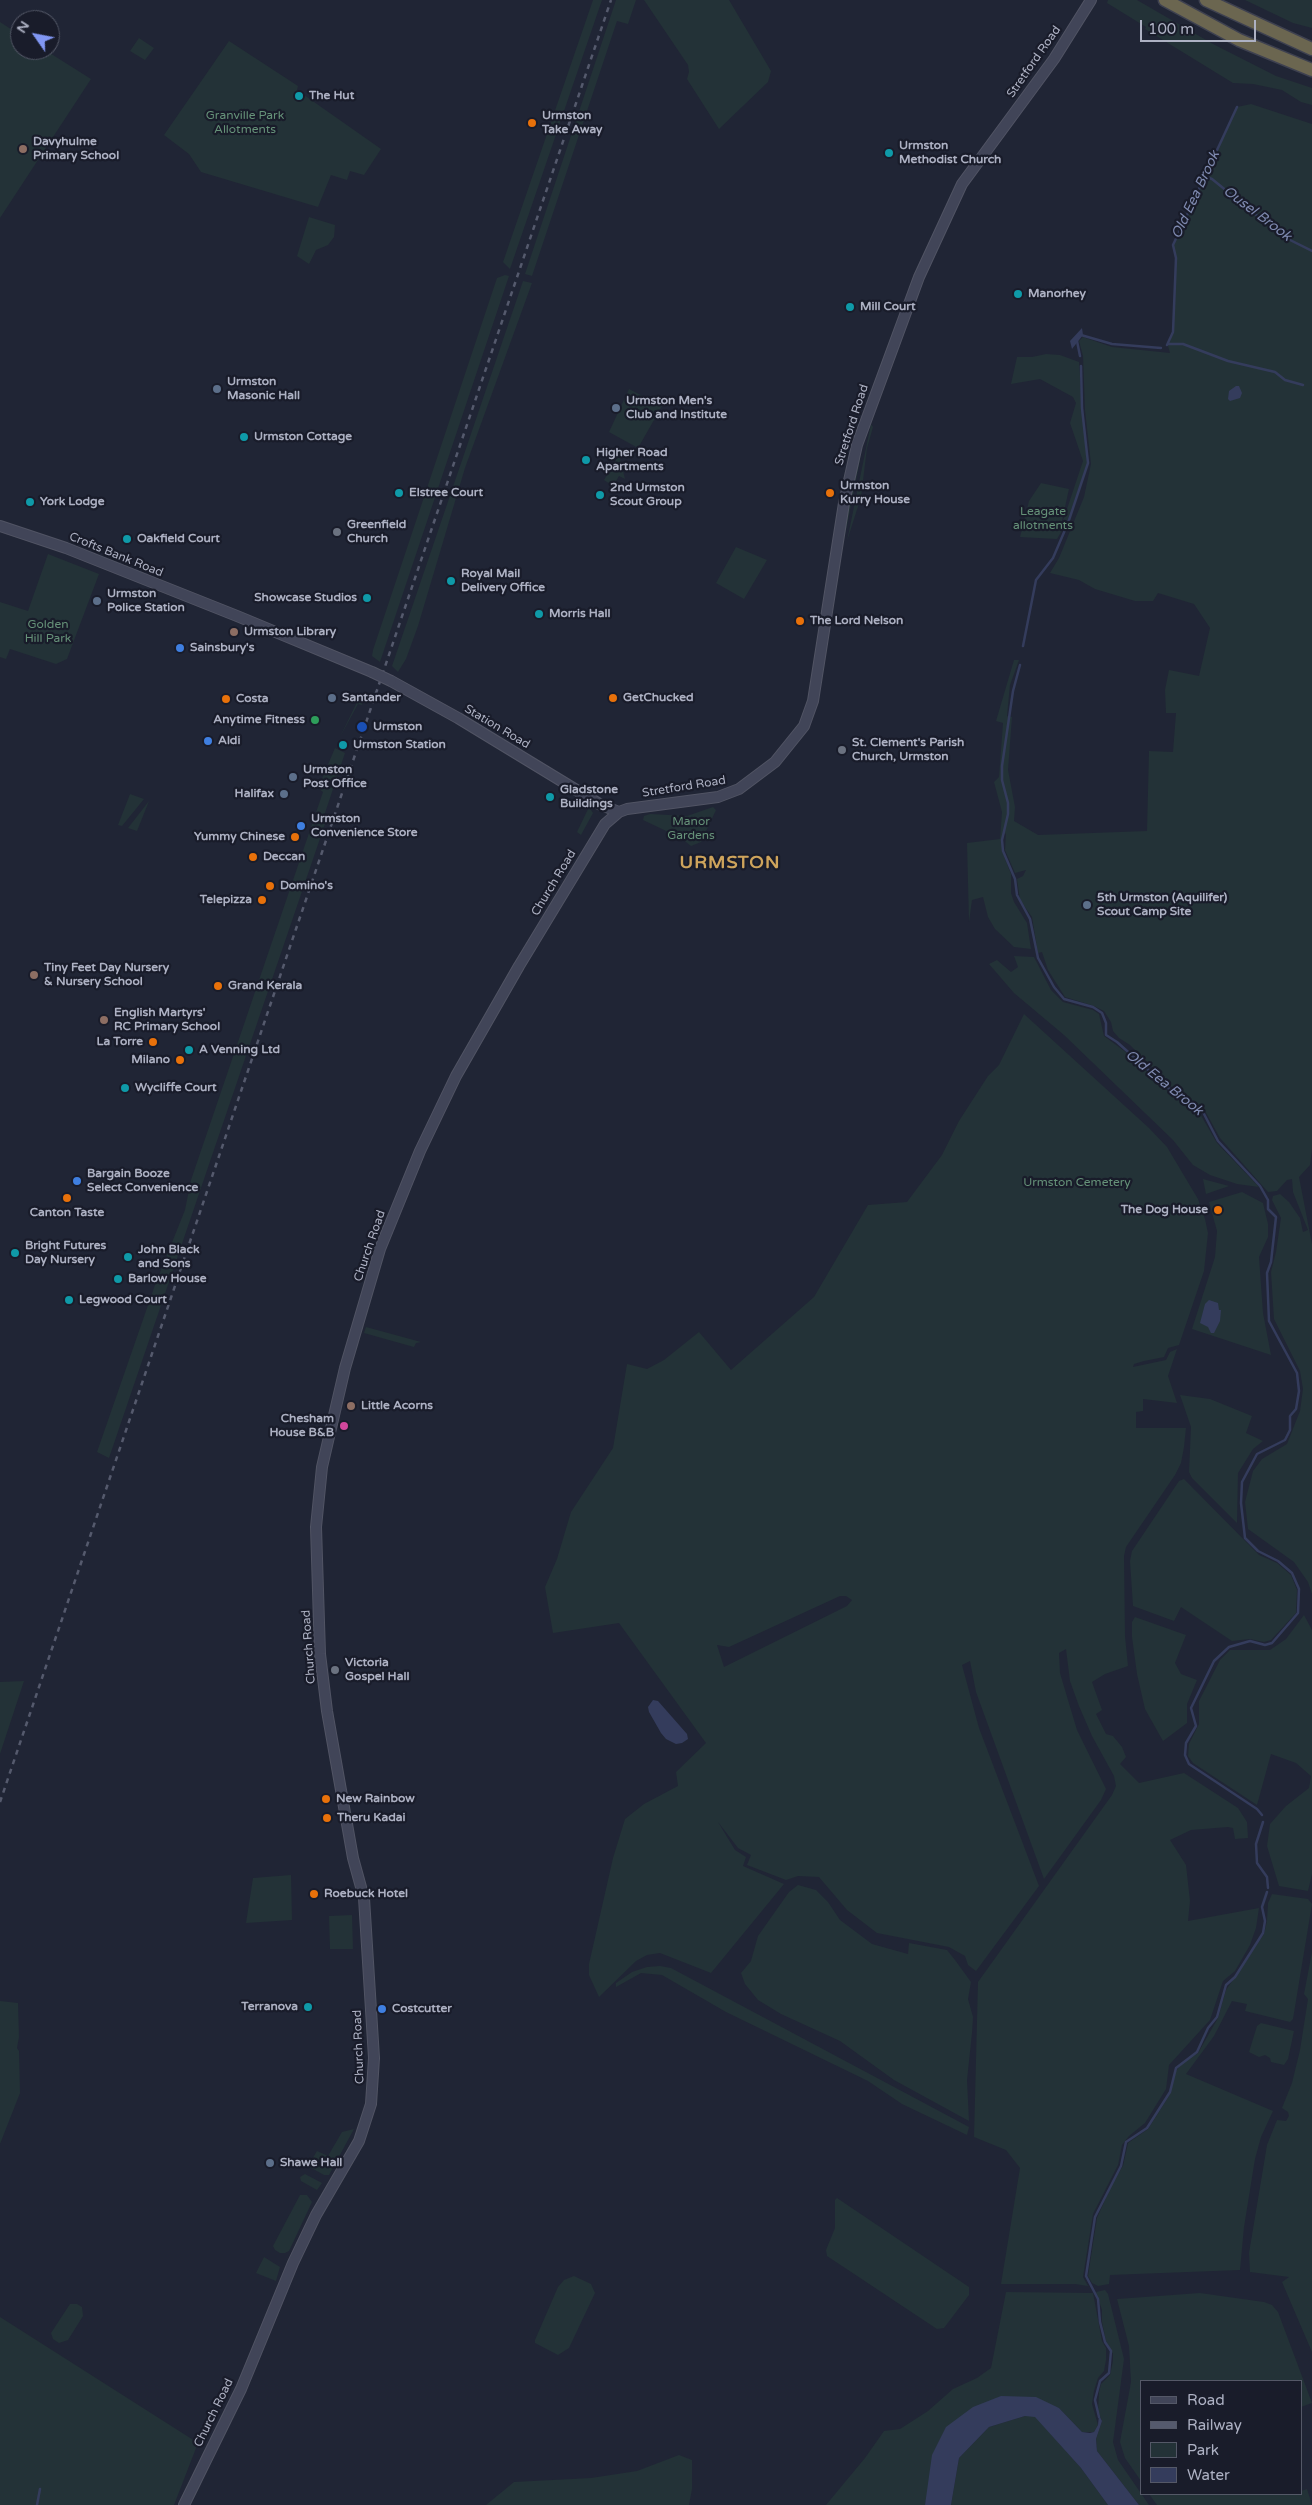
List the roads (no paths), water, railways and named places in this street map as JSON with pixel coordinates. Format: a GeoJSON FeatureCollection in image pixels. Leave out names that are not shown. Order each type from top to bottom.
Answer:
{"type":"FeatureCollection","features":[{"type":"Feature","properties":{"kind":"highway"},"geometry":{"type":"LineString","coordinates":[[1165,0],[1239,40],[1312,70]]}},
{"type":"Feature","properties":{"kind":"highway"},"geometry":{"type":"LineString","coordinates":[[1206,0],[1312,48]]}},
{"type":"Feature","properties":{"kind":"main road","name":"Stretford Road"},"geometry":{"type":"LineString","coordinates":[[619,812],[718,797],[739,790],[774,762],[804,726],[812,701],[838,536],[857,446],[919,277],[962,184],[1054,59],[1091,0]]}},
{"type":"Feature","properties":{"kind":"main road","name":"Crofts Bank Road"},"geometry":{"type":"LineString","coordinates":[[0,526],[66,548],[361,666]]}},
{"type":"Feature","properties":{"kind":"main road","name":"Station Road"},"geometry":{"type":"LineString","coordinates":[[361,666],[458,718],[601,805],[619,812]]}},
{"type":"Feature","properties":{"kind":"main road","name":"Church Road"},"geometry":{"type":"LineString","coordinates":[[184,2505],[241,2389],[305,2239],[359,2141],[371,2104],[374,2058],[364,1898],[353,1858],[327,1710],[320,1654],[318,1599],[316,1527],[322,1466],[345,1368],[380,1249],[437,1114],[483,1028],[597,834],[619,812]]}},
{"type":"Feature","properties":{"kind":"water"},"geometry":{"type":"Polygon","coordinates":[[[1082,328],[1083,335],[1072,349],[1070,341],[1082,328]]]}},
{"type":"Feature","properties":{"kind":"water"},"geometry":{"type":"Polygon","coordinates":[[[1239,386],[1242,393],[1240,398],[1230,401],[1228,399],[1229,391],[1239,386]]]}},
{"type":"Feature","properties":{"kind":"water"},"geometry":{"type":"Polygon","coordinates":[[[1209,1300],[1218,1303],[1219,1310],[1221,1310],[1220,1321],[1214,1333],[1211,1333],[1208,1327],[1200,1323],[1205,1304],[1209,1300]]]}},
{"type":"Feature","properties":{"kind":"water"},"geometry":{"type":"Polygon","coordinates":[[[653,1700],[658,1701],[687,1734],[688,1739],[676,1744],[666,1739],[649,1712],[648,1707],[653,1700]]]}},
{"type":"Feature","properties":{"kind":"water"},"geometry":{"type":"Polygon","coordinates":[[[1001,2396],[1036,2397],[1059,2408],[1082,2432],[1094,2432],[1098,2425],[1099,2415],[1102,2421],[1096,2439],[1097,2451],[1139,2505],[1108,2505],[1081,2468],[1035,2417],[1025,2416],[989,2427],[959,2458],[951,2505],[925,2505],[932,2455],[946,2427],[973,2407],[1001,2396]]]}},
{"type":"Feature","properties":{"kind":"waterway","name":"Old Eea Brook"},"geometry":{"type":"LineString","coordinates":[[1167,345],[1173,332],[1176,258],[1173,245],[1237,107]]}},
{"type":"Feature","properties":{"kind":"waterway","name":"Ousel Brook"},"geometry":{"type":"LineString","coordinates":[[1204,176],[1212,179],[1282,236],[1312,251]]}},
{"type":"Feature","properties":{"kind":"waterway","name":"Old Eea Brook"},"geometry":{"type":"LineString","coordinates":[[1081,335],[1112,344],[1161,348]]}},
{"type":"Feature","properties":{"kind":"waterway","name":"Old Eea Brook"},"geometry":{"type":"LineString","coordinates":[[1077,341],[1080,356]]}},
{"type":"Feature","properties":{"kind":"waterway"},"geometry":{"type":"LineString","coordinates":[[1168,344],[1183,344],[1228,361],[1275,372],[1285,380],[1303,385]]}},
{"type":"Feature","properties":{"kind":"waterway","name":"Old Eea Brook"},"geometry":{"type":"LineString","coordinates":[[1023,646],[1036,580],[1053,558],[1068,523],[1088,463],[1082,408],[1081,366]]}},
{"type":"Feature","properties":{"kind":"waterway","name":"Old Eea Brook"},"geometry":{"type":"LineString","coordinates":[[1020,665],[1013,691],[1002,766],[1002,780],[1008,803],[1008,814],[1002,840],[1003,851],[1015,879],[1017,895],[1030,919],[1038,958],[1054,987],[1064,999],[1093,1007],[1102,1013],[1106,1023],[1106,1035],[1117,1042],[1175,1094],[1203,1112],[1218,1141],[1260,1186],[1268,1200],[1268,1209],[1276,1217],[1271,1262],[1267,1273],[1269,1321],[1297,1373],[1299,1391],[1296,1409],[1290,1416],[1290,1430],[1285,1440],[1257,1454],[1242,1482],[1241,1503],[1245,1538],[1258,1551],[1278,1561],[1292,1573],[1299,1589],[1298,1613],[1272,1643],[1265,1645],[1250,1641],[1229,1647],[1214,1661],[1191,1708],[1196,1726],[1186,1743],[1185,1755],[1189,1764],[1257,1809],[1262,1815]]}},
{"type":"Feature","properties":{"kind":"waterway","name":"Old Eea Brook"},"geometry":{"type":"LineString","coordinates":[[1263,1822],[1256,1844],[1257,1863],[1267,1877],[1268,1888]]}},
{"type":"Feature","properties":{"kind":"waterway","name":"Old Eea Brook"},"geometry":{"type":"LineString","coordinates":[[1099,2417],[1095,2400],[1100,2381],[1109,2373],[1111,2351],[1105,2342],[1100,2322],[1098,2299],[1086,2276],[1095,2217],[1121,2166],[1126,2142],[1147,2128],[1170,2092],[1176,2068],[1197,2052],[1208,2028],[1217,2017],[1226,1985],[1235,1977],[1263,1933],[1265,1921],[1262,1907],[1267,1892]]}},
{"type":"Feature","properties":{"kind":"waterway"},"geometry":{"type":"LineString","coordinates":[[37,2505],[40,2489]]}},
{"type":"Feature","properties":{"kind":"railway"},"geometry":{"type":"LineString","coordinates":[[0,1802],[611,0]]}},
{"type":"Feature","properties":{"kind":"place","name":"The Hut"},"geometry":{"type":"Point","coordinates":[299,96]}},
{"type":"Feature","properties":{"kind":"place","name":"Urmston Take Away"},"geometry":{"type":"Point","coordinates":[532,123]}},
{"type":"Feature","properties":{"kind":"place","name":"Davyhulme Primary School"},"geometry":{"type":"Point","coordinates":[23,149]}},
{"type":"Feature","properties":{"kind":"place","name":"Urmston Methodist Church"},"geometry":{"type":"Point","coordinates":[889,153]}},
{"type":"Feature","properties":{"kind":"place","name":"Manorhey"},"geometry":{"type":"Point","coordinates":[1018,294]}},
{"type":"Feature","properties":{"kind":"place","name":"Mill Court"},"geometry":{"type":"Point","coordinates":[850,307]}},
{"type":"Feature","properties":{"kind":"place","name":"Urmston Masonic Hall"},"geometry":{"type":"Point","coordinates":[217,389]}},
{"type":"Feature","properties":{"kind":"place","name":"Urmston Men's Club and Institute"},"geometry":{"type":"Point","coordinates":[616,408]}},
{"type":"Feature","properties":{"kind":"place","name":"Urmston Cottage"},"geometry":{"type":"Point","coordinates":[244,437]}},
{"type":"Feature","properties":{"kind":"place","name":"Higher Road Apartments"},"geometry":{"type":"Point","coordinates":[586,460]}},
{"type":"Feature","properties":{"kind":"place","name":"Elstree Court"},"geometry":{"type":"Point","coordinates":[399,493]}},
{"type":"Feature","properties":{"kind":"place","name":"Urmston Kurry House"},"geometry":{"type":"Point","coordinates":[830,493]}},
{"type":"Feature","properties":{"kind":"place","name":"2nd Urmston Scout Group"},"geometry":{"type":"Point","coordinates":[600,495]}},
{"type":"Feature","properties":{"kind":"place","name":"York Lodge"},"geometry":{"type":"Point","coordinates":[30,502]}},
{"type":"Feature","properties":{"kind":"place","name":"Greenfield Church"},"geometry":{"type":"Point","coordinates":[337,532]}},
{"type":"Feature","properties":{"kind":"place","name":"Oakfield Court"},"geometry":{"type":"Point","coordinates":[127,539]}},
{"type":"Feature","properties":{"kind":"place","name":"Royal Mail Delivery Office"},"geometry":{"type":"Point","coordinates":[451,581]}},
{"type":"Feature","properties":{"kind":"place","name":"Showcase Studios"},"geometry":{"type":"Point","coordinates":[367,598]}},
{"type":"Feature","properties":{"kind":"place","name":"Urmston Police Station"},"geometry":{"type":"Point","coordinates":[97,601]}},
{"type":"Feature","properties":{"kind":"place","name":"Morris Hall"},"geometry":{"type":"Point","coordinates":[539,614]}},
{"type":"Feature","properties":{"kind":"place","name":"The Lord Nelson"},"geometry":{"type":"Point","coordinates":[800,621]}},
{"type":"Feature","properties":{"kind":"place","name":"Urmston Library"},"geometry":{"type":"Point","coordinates":[234,632]}},
{"type":"Feature","properties":{"kind":"place","name":"Sainsbury's"},"geometry":{"type":"Point","coordinates":[180,648]}},
{"type":"Feature","properties":{"kind":"place","name":"Santander"},"geometry":{"type":"Point","coordinates":[332,698]}},
{"type":"Feature","properties":{"kind":"place","name":"GetChucked"},"geometry":{"type":"Point","coordinates":[613,698]}},
{"type":"Feature","properties":{"kind":"place","name":"Costa"},"geometry":{"type":"Point","coordinates":[226,699]}},
{"type":"Feature","properties":{"kind":"place","name":"Anytime Fitness"},"geometry":{"type":"Point","coordinates":[315,720]}},
{"type":"Feature","properties":{"kind":"place","name":"Urmston"},"geometry":{"type":"Point","coordinates":[362,727]}},
{"type":"Feature","properties":{"kind":"place","name":"Aldi"},"geometry":{"type":"Point","coordinates":[208,741]}},
{"type":"Feature","properties":{"kind":"place","name":"Urmston Station"},"geometry":{"type":"Point","coordinates":[343,745]}},
{"type":"Feature","properties":{"kind":"place","name":"St. Clement's Parish Church, Urmston"},"geometry":{"type":"Point","coordinates":[842,750]}},
{"type":"Feature","properties":{"kind":"place","name":"Urmston Post Office"},"geometry":{"type":"Point","coordinates":[293,777]}},
{"type":"Feature","properties":{"kind":"place","name":"Halifax"},"geometry":{"type":"Point","coordinates":[284,794]}},
{"type":"Feature","properties":{"kind":"place","name":"Gladstone Buildings"},"geometry":{"type":"Point","coordinates":[550,797]}},
{"type":"Feature","properties":{"kind":"place","name":"Urmston Convenience Store"},"geometry":{"type":"Point","coordinates":[301,826]}},
{"type":"Feature","properties":{"kind":"place","name":"Yummy Chinese"},"geometry":{"type":"Point","coordinates":[295,837]}},
{"type":"Feature","properties":{"kind":"place","name":"Deccan"},"geometry":{"type":"Point","coordinates":[253,857]}},
{"type":"Feature","properties":{"kind":"place","name":"Domino's"},"geometry":{"type":"Point","coordinates":[270,886]}},
{"type":"Feature","properties":{"kind":"place","name":"Telepizza"},"geometry":{"type":"Point","coordinates":[262,900]}},
{"type":"Feature","properties":{"kind":"place","name":"5th Urmston (Aquilifer) Scout Camp Site"},"geometry":{"type":"Point","coordinates":[1087,905]}},
{"type":"Feature","properties":{"kind":"place","name":"Tiny Feet Day Nursery & Nursery School"},"geometry":{"type":"Point","coordinates":[34,975]}},
{"type":"Feature","properties":{"kind":"place","name":"Grand Kerala"},"geometry":{"type":"Point","coordinates":[218,986]}},
{"type":"Feature","properties":{"kind":"place","name":"English Martyrs' RC Primary School"},"geometry":{"type":"Point","coordinates":[104,1020]}},
{"type":"Feature","properties":{"kind":"place","name":"La Torre"},"geometry":{"type":"Point","coordinates":[153,1042]}},
{"type":"Feature","properties":{"kind":"place","name":"A Venning Ltd"},"geometry":{"type":"Point","coordinates":[189,1050]}},
{"type":"Feature","properties":{"kind":"place","name":"Milano"},"geometry":{"type":"Point","coordinates":[180,1060]}},
{"type":"Feature","properties":{"kind":"place","name":"Wycliffe Court"},"geometry":{"type":"Point","coordinates":[125,1088]}},
{"type":"Feature","properties":{"kind":"place","name":"Bargain Booze Select Convenience"},"geometry":{"type":"Point","coordinates":[77,1181]}},
{"type":"Feature","properties":{"kind":"place","name":"Canton Taste"},"geometry":{"type":"Point","coordinates":[67,1198]}},
{"type":"Feature","properties":{"kind":"place","name":"The Dog House"},"geometry":{"type":"Point","coordinates":[1218,1210]}},
{"type":"Feature","properties":{"kind":"place","name":"Bright Futures Day Nursery"},"geometry":{"type":"Point","coordinates":[15,1253]}},
{"type":"Feature","properties":{"kind":"place","name":"John Black and Sons"},"geometry":{"type":"Point","coordinates":[128,1257]}},
{"type":"Feature","properties":{"kind":"place","name":"Barlow House"},"geometry":{"type":"Point","coordinates":[118,1279]}},
{"type":"Feature","properties":{"kind":"place","name":"Legwood Court"},"geometry":{"type":"Point","coordinates":[69,1300]}},
{"type":"Feature","properties":{"kind":"place","name":"Little Acorns"},"geometry":{"type":"Point","coordinates":[351,1406]}},
{"type":"Feature","properties":{"kind":"place","name":"Chesham House B&B"},"geometry":{"type":"Point","coordinates":[344,1426]}},
{"type":"Feature","properties":{"kind":"place","name":"Victoria Gospel Hall"},"geometry":{"type":"Point","coordinates":[335,1670]}},
{"type":"Feature","properties":{"kind":"place","name":"New Rainbow"},"geometry":{"type":"Point","coordinates":[326,1799]}},
{"type":"Feature","properties":{"kind":"place","name":"Theru Kadai"},"geometry":{"type":"Point","coordinates":[327,1818]}},
{"type":"Feature","properties":{"kind":"place","name":"Roebuck Hotel"},"geometry":{"type":"Point","coordinates":[314,1894]}},
{"type":"Feature","properties":{"kind":"place","name":"Terranova"},"geometry":{"type":"Point","coordinates":[308,2007]}},
{"type":"Feature","properties":{"kind":"place","name":"Costcutter"},"geometry":{"type":"Point","coordinates":[382,2009]}},
{"type":"Feature","properties":{"kind":"place","name":"Shawe Hall"},"geometry":{"type":"Point","coordinates":[270,2163]}},
{"type":"Feature","properties":{"kind":"district","name":"URMSTON"},"geometry":{"type":"Point","coordinates":[730,863]}},
{"type":"Feature","properties":{"kind":"park label","name":"Granville Park Allotments"},"geometry":{"type":"Point","coordinates":[245,123]}},
{"type":"Feature","properties":{"kind":"park label","name":"Leagate allotments"},"geometry":{"type":"Point","coordinates":[1043,519]}},
{"type":"Feature","properties":{"kind":"park label","name":"Golden Hill Park"},"geometry":{"type":"Point","coordinates":[48,632]}},
{"type":"Feature","properties":{"kind":"park label","name":"Manor Gardens"},"geometry":{"type":"Point","coordinates":[691,829]}},
{"type":"Feature","properties":{"kind":"park label","name":"Urmston Cemetery"},"geometry":{"type":"Point","coordinates":[1077,1183]}}]}
